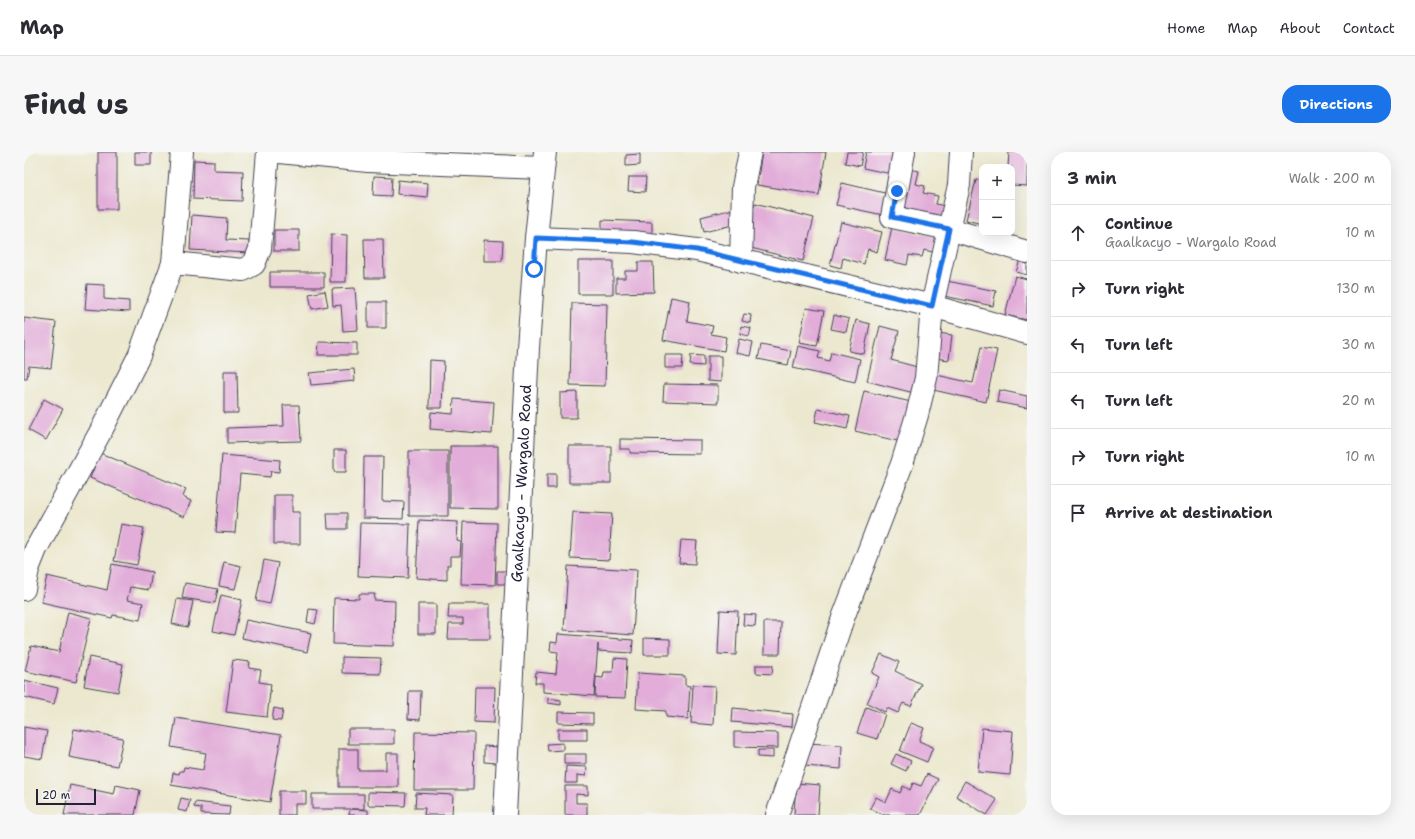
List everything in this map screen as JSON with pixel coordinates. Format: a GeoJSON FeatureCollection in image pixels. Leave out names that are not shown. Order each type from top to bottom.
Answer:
{"type":"FeatureCollection","features":[{"type":"Feature","properties":{"kind":"street"},"geometry":{"type":"LineString","coordinates":[[24,589],[28,569],[36,549],[98,436],[139,356],[173,263],[182,152]]}},
{"type":"Feature","properties":{"kind":"street"},"geometry":{"type":"LineString","coordinates":[[173,263],[243,270],[254,264],[260,249],[268,152]]}},
{"type":"Feature","properties":{"kind":"street"},"geometry":{"type":"LineString","coordinates":[[279,152],[368,157],[544,160]]}},
{"type":"Feature","properties":{"kind":"street"},"geometry":{"type":"LineString","coordinates":[[742,261],[744,187],[750,152]]}},
{"type":"Feature","properties":{"kind":"street"},"geometry":{"type":"LineString","coordinates":[[904,152],[892,217],[949,229],[1027,252]]}},
{"type":"Feature","properties":{"kind":"street"},"geometry":{"type":"LineString","coordinates":[[777,815],[843,618],[902,464],[917,415],[926,378],[932,306],[959,185],[961,152]]}},
{"type":"Feature","properties":{"kind":"street","name":"Gaalkacyo - Wargalo Road"},"geometry":{"type":"LineString","coordinates":[[505,815],[528,348],[536,238],[544,160]]}},
{"type":"Feature","properties":{"kind":"street"},"geometry":{"type":"LineString","coordinates":[[536,238],[633,242],[697,250],[932,306],[1027,333]]}},
{"type":"Feature","properties":{"kind":"building"},"geometry":{"type":"Polygon","coordinates":[[[98,152],[117,152],[117,209],[98,209],[98,152]]]}},
{"type":"Feature","properties":{"kind":"building"},"geometry":{"type":"Polygon","coordinates":[[[135,152],[151,152],[151,165],[135,165],[135,152]]]}},
{"type":"Feature","properties":{"kind":"building"},"geometry":{"type":"Polygon","coordinates":[[[762,152],[826,152],[819,195],[757,185],[762,152]]]}},
{"type":"Feature","properties":{"kind":"building"},"geometry":{"type":"Polygon","coordinates":[[[847,152],[863,152],[860,166],[845,163],[847,152]]]}},
{"type":"Feature","properties":{"kind":"building"},"geometry":{"type":"Polygon","coordinates":[[[866,152],[897,152],[892,174],[863,168],[866,152]]]}},
{"type":"Feature","properties":{"kind":"building"},"geometry":{"type":"Polygon","coordinates":[[[1009,152],[1027,152],[1027,186],[1015,185],[1015,164],[1008,164],[1009,152]]]}},
{"type":"Feature","properties":{"kind":"building"},"geometry":{"type":"Polygon","coordinates":[[[640,154],[640,165],[626,166],[626,155],[640,154]]]}},
{"type":"Feature","properties":{"kind":"building"},"geometry":{"type":"Polygon","coordinates":[[[194,160],[214,161],[214,170],[243,171],[242,201],[193,199],[194,160]]]}},
{"type":"Feature","properties":{"kind":"building"},"geometry":{"type":"Polygon","coordinates":[[[904,168],[919,171],[916,184],[925,186],[923,193],[938,196],[936,204],[949,207],[942,218],[896,208],[904,168]]]}},
{"type":"Feature","properties":{"kind":"building"},"geometry":{"type":"Polygon","coordinates":[[[374,176],[392,177],[391,196],[373,195],[374,176]]]}},
{"type":"Feature","properties":{"kind":"building"},"geometry":{"type":"Polygon","coordinates":[[[629,177],[646,177],[645,192],[628,191],[629,177]]]}},
{"type":"Feature","properties":{"kind":"building"},"geometry":{"type":"Polygon","coordinates":[[[398,180],[428,183],[427,197],[397,194],[398,180]]]}},
{"type":"Feature","properties":{"kind":"building"},"geometry":{"type":"Polygon","coordinates":[[[976,180],[979,180],[979,223],[966,220],[976,180]]]}},
{"type":"Feature","properties":{"kind":"building"},"geometry":{"type":"Polygon","coordinates":[[[842,183],[893,195],[888,216],[836,205],[842,183]]]}},
{"type":"Feature","properties":{"kind":"building"},"geometry":{"type":"Polygon","coordinates":[[[755,203],[814,218],[803,261],[743,246],[755,203]]]}},
{"type":"Feature","properties":{"kind":"building"},"geometry":{"type":"Polygon","coordinates":[[[733,209],[737,224],[704,232],[701,217],[733,209]]]}},
{"type":"Feature","properties":{"kind":"building"},"geometry":{"type":"Polygon","coordinates":[[[192,215],[227,218],[226,240],[249,241],[249,253],[190,250],[192,215]]]}},
{"type":"Feature","properties":{"kind":"building"},"geometry":{"type":"Polygon","coordinates":[[[602,220],[652,222],[652,236],[602,234],[602,220]]]}},
{"type":"Feature","properties":{"kind":"building"},"geometry":{"type":"Polygon","coordinates":[[[841,222],[882,232],[877,252],[868,249],[864,264],[843,258],[841,268],[830,265],[841,222]]]}},
{"type":"Feature","properties":{"kind":"building"},"geometry":{"type":"Polygon","coordinates":[[[892,227],[936,237],[933,252],[924,250],[922,257],[909,255],[907,265],[885,260],[892,227]]]}},
{"type":"Feature","properties":{"kind":"building"},"geometry":{"type":"Polygon","coordinates":[[[274,230],[299,230],[299,251],[274,251],[274,230]]]}},
{"type":"Feature","properties":{"kind":"building"},"geometry":{"type":"Polygon","coordinates":[[[331,234],[347,235],[346,282],[330,282],[331,234]]]}},
{"type":"Feature","properties":{"kind":"building"},"geometry":{"type":"Polygon","coordinates":[[[364,239],[383,239],[384,278],[365,278],[364,239]]]}},
{"type":"Feature","properties":{"kind":"building"},"geometry":{"type":"Polygon","coordinates":[[[484,240],[503,241],[502,261],[484,261],[484,240]]]}},
{"type":"Feature","properties":{"kind":"building"},"geometry":{"type":"Polygon","coordinates":[[[1020,260],[1027,262],[1027,275],[1016,272],[1020,260]]]}},
{"type":"Feature","properties":{"kind":"building"},"geometry":{"type":"Polygon","coordinates":[[[578,261],[613,261],[613,294],[578,294],[578,261]]]}},
{"type":"Feature","properties":{"kind":"building"},"geometry":{"type":"Polygon","coordinates":[[[638,262],[653,262],[654,292],[616,293],[616,278],[625,278],[625,271],[638,271],[638,262]]]}},
{"type":"Feature","properties":{"kind":"building"},"geometry":{"type":"Polygon","coordinates":[[[270,272],[324,272],[324,287],[270,287],[270,272]]]}},
{"type":"Feature","properties":{"kind":"building"},"geometry":{"type":"Polygon","coordinates":[[[1015,276],[1027,279],[1027,320],[1005,315],[1015,276]]]}},
{"type":"Feature","properties":{"kind":"building"},"geometry":{"type":"Polygon","coordinates":[[[947,281],[996,291],[993,306],[944,296],[947,281]]]}},
{"type":"Feature","properties":{"kind":"building"},"geometry":{"type":"Polygon","coordinates":[[[87,284],[104,285],[104,299],[129,301],[129,312],[85,309],[87,284]]]}},
{"type":"Feature","properties":{"kind":"building"},"geometry":{"type":"Polygon","coordinates":[[[355,288],[358,330],[343,331],[341,305],[333,306],[332,289],[355,288]]]}},
{"type":"Feature","properties":{"kind":"building"},"geometry":{"type":"Polygon","coordinates":[[[325,291],[328,306],[312,309],[309,294],[325,291]]]}},
{"type":"Feature","properties":{"kind":"building"},"geometry":{"type":"Polygon","coordinates":[[[671,297],[690,301],[687,321],[713,326],[711,334],[726,337],[724,351],[663,340],[671,297]]]}},
{"type":"Feature","properties":{"kind":"building"},"geometry":{"type":"Polygon","coordinates":[[[368,302],[386,302],[386,328],[368,328],[368,302]]]}},
{"type":"Feature","properties":{"kind":"building"},"geometry":{"type":"Polygon","coordinates":[[[572,303],[607,304],[605,386],[570,385],[572,303]]]}},
{"type":"Feature","properties":{"kind":"building"},"geometry":{"type":"Polygon","coordinates":[[[806,308],[824,311],[817,346],[799,343],[806,308]]]}},
{"type":"Feature","properties":{"kind":"building"},"geometry":{"type":"Polygon","coordinates":[[[744,314],[751,315],[750,323],[742,321],[744,314]]]}},
{"type":"Feature","properties":{"kind":"building"},"geometry":{"type":"Polygon","coordinates":[[[834,315],[849,319],[846,332],[831,329],[834,315]]]}},
{"type":"Feature","properties":{"kind":"building"},"geometry":{"type":"Polygon","coordinates":[[[24,318],[56,322],[51,368],[29,366],[27,378],[24,378],[24,318]]]}},
{"type":"Feature","properties":{"kind":"building"},"geometry":{"type":"Polygon","coordinates":[[[856,320],[870,324],[864,354],[849,351],[856,320]]]}},
{"type":"Feature","properties":{"kind":"building"},"geometry":{"type":"Polygon","coordinates":[[[741,326],[751,328],[749,336],[740,334],[741,326]]]}},
{"type":"Feature","properties":{"kind":"building"},"geometry":{"type":"Polygon","coordinates":[[[880,326],[899,331],[891,360],[921,368],[914,393],[867,381],[880,326]]]}},
{"type":"Feature","properties":{"kind":"building"},"geometry":{"type":"Polygon","coordinates":[[[938,333],[952,335],[949,360],[935,358],[938,333]]]}},
{"type":"Feature","properties":{"kind":"building"},"geometry":{"type":"Polygon","coordinates":[[[739,339],[753,342],[750,356],[736,353],[739,339]]]}},
{"type":"Feature","properties":{"kind":"building"},"geometry":{"type":"Polygon","coordinates":[[[319,342],[357,343],[357,355],[318,355],[319,342]]]}},
{"type":"Feature","properties":{"kind":"building"},"geometry":{"type":"Polygon","coordinates":[[[761,345],[791,351],[788,365],[758,359],[761,345]]]}},
{"type":"Feature","properties":{"kind":"building"},"geometry":{"type":"Polygon","coordinates":[[[798,346],[820,351],[818,358],[829,361],[831,352],[860,359],[855,382],[793,368],[798,346]]]}},
{"type":"Feature","properties":{"kind":"building"},"geometry":{"type":"Polygon","coordinates":[[[981,347],[997,350],[986,402],[929,389],[932,374],[973,383],[981,347]]]}},
{"type":"Feature","properties":{"kind":"building"},"geometry":{"type":"Polygon","coordinates":[[[665,355],[683,355],[682,368],[665,368],[665,355]]]}},
{"type":"Feature","properties":{"kind":"building"},"geometry":{"type":"Polygon","coordinates":[[[691,355],[704,356],[704,366],[690,365],[691,355]]]}},
{"type":"Feature","properties":{"kind":"building"},"geometry":{"type":"Polygon","coordinates":[[[708,356],[721,356],[721,382],[708,381],[708,356]]]}},
{"type":"Feature","properties":{"kind":"building"},"geometry":{"type":"Polygon","coordinates":[[[430,360],[444,361],[442,408],[429,408],[430,360]]]}},
{"type":"Feature","properties":{"kind":"building"},"geometry":{"type":"Polygon","coordinates":[[[354,369],[355,381],[311,385],[309,373],[354,369]]]}},
{"type":"Feature","properties":{"kind":"building"},"geometry":{"type":"Polygon","coordinates":[[[224,371],[237,371],[238,413],[224,413],[224,371]]]}},
{"type":"Feature","properties":{"kind":"building"},"geometry":{"type":"Polygon","coordinates":[[[664,384],[718,385],[718,403],[663,401],[664,384]]]}},
{"type":"Feature","properties":{"kind":"building"},"geometry":{"type":"Polygon","coordinates":[[[999,390],[1027,396],[1027,408],[997,402],[999,390]]]}},
{"type":"Feature","properties":{"kind":"building"},"geometry":{"type":"Polygon","coordinates":[[[864,391],[911,402],[902,442],[855,431],[864,391]]]}},
{"type":"Feature","properties":{"kind":"building"},"geometry":{"type":"Polygon","coordinates":[[[577,392],[577,418],[560,418],[560,393],[577,392]]]}},
{"type":"Feature","properties":{"kind":"building"},"geometry":{"type":"Polygon","coordinates":[[[44,399],[63,409],[46,440],[28,430],[44,399]]]}},
{"type":"Feature","properties":{"kind":"building"},"geometry":{"type":"Polygon","coordinates":[[[454,399],[494,402],[492,434],[430,429],[431,412],[453,414],[454,399]]]}},
{"type":"Feature","properties":{"kind":"building"},"geometry":{"type":"Polygon","coordinates":[[[283,405],[299,405],[301,441],[227,443],[227,428],[284,426],[283,405]]]}},
{"type":"Feature","properties":{"kind":"building"},"geometry":{"type":"Polygon","coordinates":[[[818,409],[850,416],[847,429],[815,422],[818,409]]]}},
{"type":"Feature","properties":{"kind":"building"},"geometry":{"type":"Polygon","coordinates":[[[620,439],[700,440],[700,454],[630,453],[630,449],[620,449],[620,439]]]}},
{"type":"Feature","properties":{"kind":"building"},"geometry":{"type":"Polygon","coordinates":[[[450,446],[498,446],[498,509],[450,508],[450,446]]]}},
{"type":"Feature","properties":{"kind":"building"},"geometry":{"type":"Polygon","coordinates":[[[569,446],[611,446],[611,483],[569,483],[569,446]]]}},
{"type":"Feature","properties":{"kind":"building"},"geometry":{"type":"Polygon","coordinates":[[[334,450],[346,450],[346,472],[334,472],[334,450]]]}},
{"type":"Feature","properties":{"kind":"building"},"geometry":{"type":"Polygon","coordinates":[[[409,451],[448,451],[448,516],[409,516],[409,451]]]}},
{"type":"Feature","properties":{"kind":"building"},"geometry":{"type":"Polygon","coordinates":[[[100,453],[186,489],[183,497],[191,501],[184,517],[90,478],[100,453]]]}},
{"type":"Feature","properties":{"kind":"building"},"geometry":{"type":"Polygon","coordinates":[[[222,455],[280,460],[279,472],[271,471],[270,477],[240,474],[235,533],[216,532],[222,455]]]}},
{"type":"Feature","properties":{"kind":"building"},"geometry":{"type":"Polygon","coordinates":[[[364,457],[383,457],[382,501],[404,502],[403,519],[363,518],[364,457]]]}},
{"type":"Feature","properties":{"kind":"building"},"geometry":{"type":"Polygon","coordinates":[[[547,474],[556,474],[556,488],[547,488],[547,474]]]}},
{"type":"Feature","properties":{"kind":"building"},"geometry":{"type":"Polygon","coordinates":[[[274,495],[292,495],[292,512],[300,512],[300,544],[274,544],[274,495]]]}},
{"type":"Feature","properties":{"kind":"building"},"geometry":{"type":"Polygon","coordinates":[[[573,512],[612,514],[609,560],[570,558],[573,512]]]}},
{"type":"Feature","properties":{"kind":"building"},"geometry":{"type":"Polygon","coordinates":[[[327,513],[347,513],[347,529],[328,529],[327,513]]]}},
{"type":"Feature","properties":{"kind":"building"},"geometry":{"type":"Polygon","coordinates":[[[419,520],[458,522],[457,541],[461,542],[460,556],[450,556],[450,565],[447,565],[447,580],[416,578],[419,520]]]}},
{"type":"Feature","properties":{"kind":"building"},"geometry":{"type":"Polygon","coordinates":[[[463,522],[497,523],[495,585],[461,584],[463,522]]]}},
{"type":"Feature","properties":{"kind":"building"},"geometry":{"type":"Polygon","coordinates":[[[360,523],[410,524],[408,578],[358,576],[360,523]]]}},
{"type":"Feature","properties":{"kind":"building"},"geometry":{"type":"Polygon","coordinates":[[[121,524],[144,528],[137,565],[114,561],[121,524]]]}},
{"type":"Feature","properties":{"kind":"building"},"geometry":{"type":"Polygon","coordinates":[[[681,540],[697,541],[695,564],[679,563],[681,540]]]}},
{"type":"Feature","properties":{"kind":"building"},"geometry":{"type":"Polygon","coordinates":[[[264,560],[278,563],[270,604],[256,601],[264,560]]]}},
{"type":"Feature","properties":{"kind":"building"},"geometry":{"type":"Polygon","coordinates":[[[224,562],[241,566],[235,589],[219,586],[224,562]]]}},
{"type":"Feature","properties":{"kind":"building"},"geometry":{"type":"Polygon","coordinates":[[[112,564],[152,572],[149,590],[130,587],[127,600],[143,603],[140,620],[113,615],[112,618],[41,602],[47,576],[107,590],[112,564]]]}},
{"type":"Feature","properties":{"kind":"building"},"geometry":{"type":"Polygon","coordinates":[[[568,566],[637,570],[633,635],[564,630],[568,566]]]}},
{"type":"Feature","properties":{"kind":"building"},"geometry":{"type":"Polygon","coordinates":[[[497,571],[507,571],[507,584],[497,584],[497,571]]]}},
{"type":"Feature","properties":{"kind":"building"},"geometry":{"type":"Polygon","coordinates":[[[185,583],[218,589],[215,603],[182,598],[185,583]]]}},
{"type":"Feature","properties":{"kind":"building"},"geometry":{"type":"Polygon","coordinates":[[[359,594],[375,594],[374,600],[395,601],[394,646],[333,644],[334,598],[359,599],[359,594]]]}},
{"type":"Feature","properties":{"kind":"building"},"geometry":{"type":"Polygon","coordinates":[[[221,595],[242,600],[234,635],[213,631],[221,595]]]}},
{"type":"Feature","properties":{"kind":"building"},"geometry":{"type":"Polygon","coordinates":[[[177,599],[193,601],[188,627],[172,624],[177,599]]]}},
{"type":"Feature","properties":{"kind":"building"},"geometry":{"type":"Polygon","coordinates":[[[418,604],[436,604],[436,634],[418,634],[418,604]]]}},
{"type":"Feature","properties":{"kind":"building"},"geometry":{"type":"Polygon","coordinates":[[[449,604],[490,604],[490,639],[448,639],[449,624],[463,624],[463,618],[448,618],[449,604]]]}},
{"type":"Feature","properties":{"kind":"building"},"geometry":{"type":"Polygon","coordinates":[[[309,609],[318,610],[315,624],[307,622],[309,609]]]}},
{"type":"Feature","properties":{"kind":"building"},"geometry":{"type":"Polygon","coordinates":[[[720,610],[738,611],[736,655],[718,654],[720,610]]]}},
{"type":"Feature","properties":{"kind":"building"},"geometry":{"type":"Polygon","coordinates":[[[68,612],[91,618],[76,682],[25,671],[31,646],[59,652],[68,612]]]}},
{"type":"Feature","properties":{"kind":"building"},"geometry":{"type":"Polygon","coordinates":[[[744,614],[756,615],[755,626],[743,625],[744,614]]]}},
{"type":"Feature","properties":{"kind":"building"},"geometry":{"type":"Polygon","coordinates":[[[246,620],[311,633],[307,652],[242,638],[246,620]]]}},
{"type":"Feature","properties":{"kind":"building"},"geometry":{"type":"Polygon","coordinates":[[[764,622],[781,622],[780,654],[764,654],[764,622]]]}},
{"type":"Feature","properties":{"kind":"building"},"geometry":{"type":"Polygon","coordinates":[[[558,634],[633,640],[632,653],[598,651],[598,644],[594,696],[543,692],[543,683],[535,683],[536,672],[556,674],[558,652],[550,651],[551,642],[557,643],[558,634]]]}},
{"type":"Feature","properties":{"kind":"building"},"geometry":{"type":"Polygon","coordinates":[[[644,638],[670,639],[670,655],[644,655],[644,638]]]}},
{"type":"Feature","properties":{"kind":"building"},"geometry":{"type":"Polygon","coordinates":[[[881,654],[899,662],[895,671],[921,684],[911,706],[903,703],[898,713],[887,708],[885,712],[867,703],[879,677],[872,673],[881,654]]]}},
{"type":"Feature","properties":{"kind":"building"},"geometry":{"type":"Polygon","coordinates":[[[89,657],[123,664],[118,692],[84,686],[89,657]]]}},
{"type":"Feature","properties":{"kind":"building"},"geometry":{"type":"Polygon","coordinates":[[[342,657],[381,658],[380,674],[342,673],[342,657]]]}},
{"type":"Feature","properties":{"kind":"building"},"geometry":{"type":"Polygon","coordinates":[[[614,658],[627,659],[625,698],[595,697],[596,677],[603,678],[604,672],[613,672],[614,658]]]}},
{"type":"Feature","properties":{"kind":"building"},"geometry":{"type":"Polygon","coordinates":[[[233,660],[250,662],[249,668],[261,670],[259,682],[271,684],[267,717],[226,712],[233,660]]]}},
{"type":"Feature","properties":{"kind":"building"},"geometry":{"type":"Polygon","coordinates":[[[756,665],[773,665],[772,674],[756,673],[756,665]]]}},
{"type":"Feature","properties":{"kind":"building"},"geometry":{"type":"Polygon","coordinates":[[[638,673],[685,676],[685,685],[690,686],[688,719],[666,717],[666,711],[636,709],[638,673]]]}},
{"type":"Feature","properties":{"kind":"building"},"geometry":{"type":"Polygon","coordinates":[[[24,680],[58,688],[54,704],[24,697],[24,680]]]}},
{"type":"Feature","properties":{"kind":"building"},"geometry":{"type":"Polygon","coordinates":[[[693,685],[715,686],[713,725],[691,723],[693,685]]]}},
{"type":"Feature","properties":{"kind":"building"},"geometry":{"type":"Polygon","coordinates":[[[475,687],[495,687],[494,723],[474,722],[475,687]]]}},
{"type":"Feature","properties":{"kind":"building"},"geometry":{"type":"Polygon","coordinates":[[[409,691],[421,691],[420,720],[408,719],[409,691]]]}},
{"type":"Feature","properties":{"kind":"building"},"geometry":{"type":"Polygon","coordinates":[[[548,698],[561,700],[561,705],[548,703],[548,698]]]}},
{"type":"Feature","properties":{"kind":"building"},"geometry":{"type":"Polygon","coordinates":[[[866,707],[885,714],[877,739],[857,733],[866,707]]]}},
{"type":"Feature","properties":{"kind":"building"},"geometry":{"type":"Polygon","coordinates":[[[274,708],[283,710],[281,721],[272,720],[274,708]]]}},
{"type":"Feature","properties":{"kind":"building"},"geometry":{"type":"Polygon","coordinates":[[[733,708],[793,714],[792,727],[732,722],[733,708]]]}},
{"type":"Feature","properties":{"kind":"building"},"geometry":{"type":"Polygon","coordinates":[[[558,712],[593,713],[593,724],[558,723],[558,712]]]}},
{"type":"Feature","properties":{"kind":"building"},"geometry":{"type":"Polygon","coordinates":[[[176,718],[281,735],[270,802],[171,785],[173,773],[179,774],[180,771],[183,771],[184,767],[203,770],[206,753],[171,747],[176,718]]]}},
{"type":"Feature","properties":{"kind":"building"},"geometry":{"type":"Polygon","coordinates":[[[911,723],[924,728],[919,741],[933,747],[927,762],[900,751],[911,723]]]}},
{"type":"Feature","properties":{"kind":"building"},"geometry":{"type":"Polygon","coordinates":[[[24,727],[47,731],[42,759],[24,756],[24,727]]]}},
{"type":"Feature","properties":{"kind":"building"},"geometry":{"type":"Polygon","coordinates":[[[982,728],[1013,731],[1010,775],[978,772],[982,728]]]}},
{"type":"Feature","properties":{"kind":"building"},"geometry":{"type":"Polygon","coordinates":[[[74,729],[123,738],[117,766],[69,757],[74,729]]]}},
{"type":"Feature","properties":{"kind":"building"},"geometry":{"type":"Polygon","coordinates":[[[348,729],[394,729],[394,744],[348,744],[348,729]]]}},
{"type":"Feature","properties":{"kind":"building"},"geometry":{"type":"Polygon","coordinates":[[[558,729],[587,729],[587,740],[558,740],[558,729]]]}},
{"type":"Feature","properties":{"kind":"building"},"geometry":{"type":"Polygon","coordinates":[[[415,732],[474,733],[473,790],[414,790],[415,732]]]}},
{"type":"Feature","properties":{"kind":"building"},"geometry":{"type":"Polygon","coordinates":[[[734,732],[778,733],[778,748],[734,747],[734,732]]]}},
{"type":"Feature","properties":{"kind":"building"},"geometry":{"type":"Polygon","coordinates":[[[563,743],[563,750],[548,751],[547,744],[563,743]]]}},
{"type":"Feature","properties":{"kind":"building"},"geometry":{"type":"Polygon","coordinates":[[[806,743],[842,745],[841,769],[805,766],[806,743]]]}},
{"type":"Feature","properties":{"kind":"building"},"geometry":{"type":"Polygon","coordinates":[[[484,746],[498,747],[497,763],[484,762],[484,746]]]}},
{"type":"Feature","properties":{"kind":"building"},"geometry":{"type":"Polygon","coordinates":[[[339,749],[358,749],[358,770],[386,770],[386,753],[398,753],[398,787],[339,787],[339,749]]]}},
{"type":"Feature","properties":{"kind":"building"},"geometry":{"type":"Polygon","coordinates":[[[758,750],[773,750],[773,758],[758,757],[758,750]]]}},
{"type":"Feature","properties":{"kind":"building"},"geometry":{"type":"Polygon","coordinates":[[[564,754],[586,754],[586,764],[564,764],[564,754]]]}},
{"type":"Feature","properties":{"kind":"building"},"geometry":{"type":"Polygon","coordinates":[[[896,754],[911,761],[906,771],[891,764],[896,754]]]}},
{"type":"Feature","properties":{"kind":"building"},"geometry":{"type":"Polygon","coordinates":[[[566,766],[587,767],[586,776],[577,775],[577,783],[565,783],[566,766]]]}},
{"type":"Feature","properties":{"kind":"building"},"geometry":{"type":"Polygon","coordinates":[[[927,774],[938,779],[920,815],[884,815],[870,808],[876,797],[886,802],[892,789],[900,793],[903,786],[910,790],[913,783],[921,786],[927,774]]]}},
{"type":"Feature","properties":{"kind":"building"},"geometry":{"type":"Polygon","coordinates":[[[965,781],[997,800],[987,815],[956,796],[965,781]]]}},
{"type":"Feature","properties":{"kind":"building"},"geometry":{"type":"Polygon","coordinates":[[[796,783],[820,785],[818,815],[794,815],[796,783]]]}},
{"type":"Feature","properties":{"kind":"building"},"geometry":{"type":"Polygon","coordinates":[[[70,785],[114,794],[116,785],[140,790],[135,815],[64,815],[70,785]]]}},
{"type":"Feature","properties":{"kind":"building"},"geometry":{"type":"Polygon","coordinates":[[[565,786],[588,786],[588,795],[576,794],[576,803],[587,803],[587,815],[565,815],[565,786]]]}},
{"type":"Feature","properties":{"kind":"building"},"geometry":{"type":"Polygon","coordinates":[[[279,791],[306,791],[306,804],[295,804],[295,815],[279,815],[279,791]]]}},
{"type":"Feature","properties":{"kind":"building"},"geometry":{"type":"Polygon","coordinates":[[[368,792],[406,793],[405,806],[368,805],[368,792]]]}},
{"type":"Feature","properties":{"kind":"building"},"geometry":{"type":"Polygon","coordinates":[[[416,793],[453,795],[452,815],[424,815],[425,808],[415,808],[416,793]]]}},
{"type":"Feature","properties":{"kind":"building"},"geometry":{"type":"Polygon","coordinates":[[[312,794],[364,794],[364,809],[351,809],[368,810],[368,815],[349,815],[350,809],[312,809],[312,794]]]}},
{"type":"Feature","properties":{"kind":"building"},"geometry":{"type":"Polygon","coordinates":[[[181,798],[190,800],[187,812],[178,810],[181,798]]]}},
{"type":"Feature","properties":{"kind":"building"},"geometry":{"type":"Polygon","coordinates":[[[195,802],[230,806],[229,815],[201,814],[201,808],[194,807],[195,802]]]}},
{"type":"Feature","properties":{"kind":"route"},"geometry":{"type":"LineString","coordinates":[[534,269],[536,238],[633,242],[697,250],[932,306],[949,229],[892,217],[897,191]]}}]}
